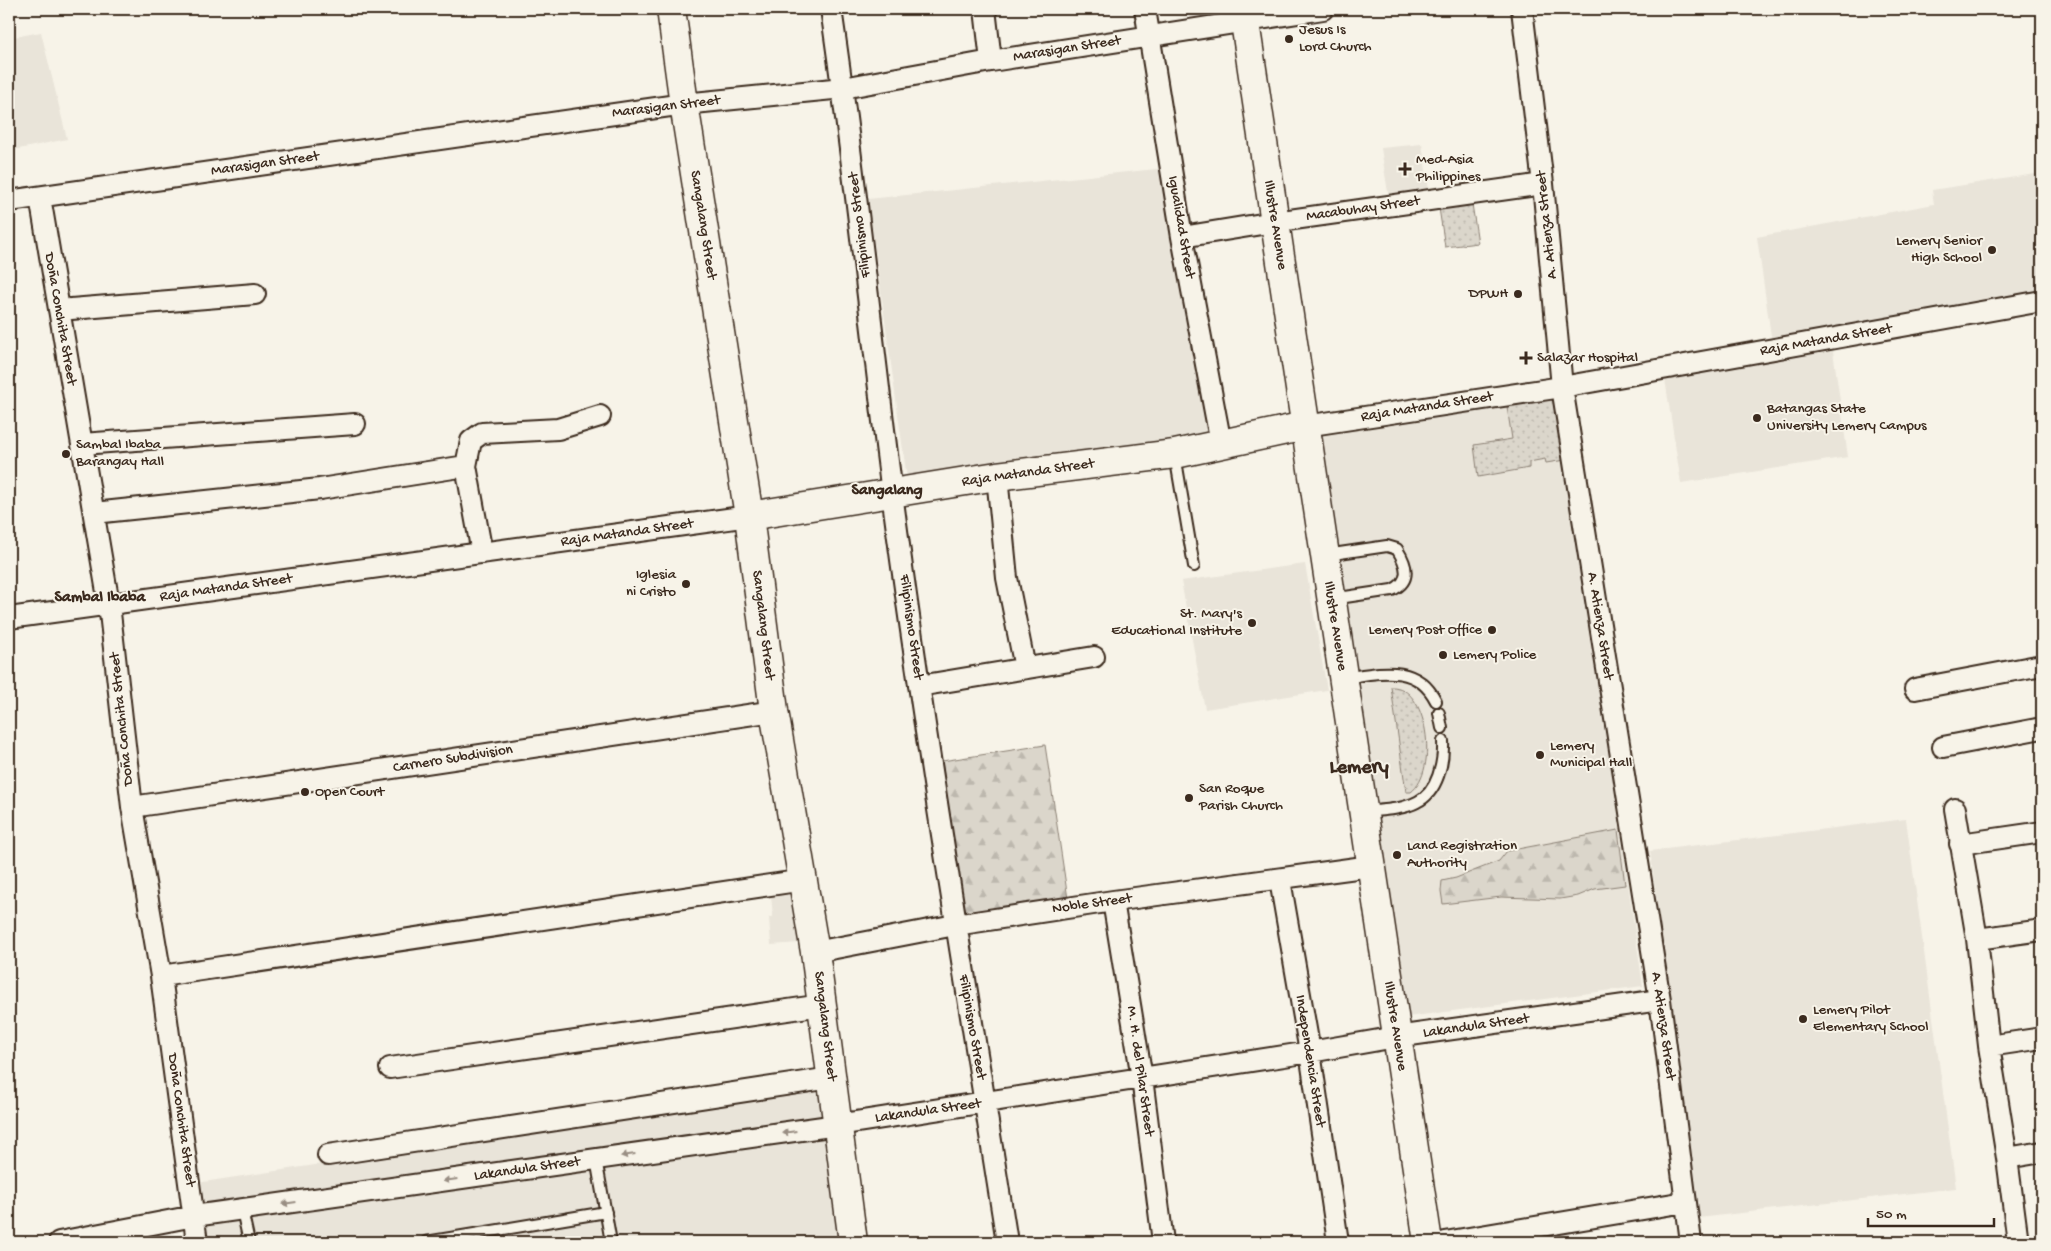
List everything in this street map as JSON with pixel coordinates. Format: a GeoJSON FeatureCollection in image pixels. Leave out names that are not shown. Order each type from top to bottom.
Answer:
{"type":"FeatureCollection","features":[{"type":"Feature","properties":{"kind":"street","name":"Sangalang Street"},"geometry":{"type":"LineString","coordinates":[[671,9],[684,104],[749,516],[774,711],[815,952],[852,1242]]}},
{"type":"Feature","properties":{"kind":"street","name":"Filipinismo Street"},"geometry":{"type":"LineString","coordinates":[[831,9],[843,88],[892,493],[919,686],[955,925],[1007,1242]]}},
{"type":"Feature","properties":{"kind":"street"},"geometry":{"type":"LineString","coordinates":[[985,9],[991,61]]}},
{"type":"Feature","properties":{"kind":"street","name":"Igualidad Street"},"geometry":{"type":"LineString","coordinates":[[1145,9],[1182,237],[1221,444]]}},
{"type":"Feature","properties":{"kind":"street","name":"Marasigan Street"},"geometry":{"type":"LineString","coordinates":[[9,201],[684,104],[843,88],[991,61],[1149,37],[1243,15],[1323,9]]}},
{"type":"Feature","properties":{"kind":"street","name":"A. Atienza Street"},"geometry":{"type":"LineString","coordinates":[[1522,9],[1543,184],[1562,387],[1660,1000],[1685,1202],[1692,1242]]}},
{"type":"Feature","properties":{"kind":"street","name":"Illustre Avenue"},"geometry":{"type":"LineString","coordinates":[[1243,15],[1428,1242]]}},
{"type":"Feature","properties":{"kind":"street","name":"Macabuhay Street"},"geometry":{"type":"LineString","coordinates":[[1182,237],[1543,184]]}},
{"type":"Feature","properties":{"kind":"street","name":"Doña Conchita Street"},"geometry":{"type":"LineString","coordinates":[[40,197],[109,604],[132,807],[161,976],[197,1242]]}},
{"type":"Feature","properties":{"kind":"street"},"geometry":{"type":"LineString","coordinates":[[59,310],[255,294]]}},
{"type":"Feature","properties":{"kind":"street","name":"Raja Matanda Street"},"geometry":{"type":"LineString","coordinates":[[9,618],[749,516],[997,476],[1175,454],[1305,426],[1562,387],[2042,301]]}},
{"type":"Feature","properties":{"kind":"street"},"geometry":{"type":"LineString","coordinates":[[482,553],[466,466],[471,441],[482,433],[558,429],[600,416]]}},
{"type":"Feature","properties":{"kind":"street"},"geometry":{"type":"LineString","coordinates":[[82,444],[355,424]]}},
{"type":"Feature","properties":{"kind":"street"},"geometry":{"type":"LineString","coordinates":[[94,513],[320,490],[466,466]]}},
{"type":"Feature","properties":{"kind":"street"},"geometry":{"type":"LineString","coordinates":[[997,476],[1007,578],[1025,668]]}},
{"type":"Feature","properties":{"kind":"street"},"geometry":{"type":"LineString","coordinates":[[919,686],[1094,657]]}},
{"type":"Feature","properties":{"kind":"street"},"geometry":{"type":"LineString","coordinates":[[1915,689],[2042,665]]}},
{"type":"Feature","properties":{"kind":"street","name":"Carnero Subdivision"},"geometry":{"type":"LineString","coordinates":[[132,807],[774,711]]}},
{"type":"Feature","properties":{"kind":"street"},"geometry":{"type":"LineString","coordinates":[[1943,747],[2042,728]]}},
{"type":"Feature","properties":{"kind":"street"},"geometry":{"type":"LineString","coordinates":[[1955,809],[1977,939],[1989,1046],[2018,1242]]}},
{"type":"Feature","properties":{"kind":"street"},"geometry":{"type":"LineString","coordinates":[[1960,844],[2042,832]]}},
{"type":"Feature","properties":{"kind":"street","name":"Noble Street"},"geometry":{"type":"LineString","coordinates":[[815,952],[955,925],[1113,901],[1280,880],[1371,866]]}},
{"type":"Feature","properties":{"kind":"street"},"geometry":{"type":"LineString","coordinates":[[161,976],[804,880]]}},
{"type":"Feature","properties":{"kind":"street","name":"Independencia Street"},"geometry":{"type":"LineString","coordinates":[[1280,880],[1310,1052],[1338,1242]]}},
{"type":"Feature","properties":{"kind":"street","name":"M. H. del Pilar Street"},"geometry":{"type":"LineString","coordinates":[[1113,901],[1142,1078],[1163,1242]]}},
{"type":"Feature","properties":{"kind":"street"},"geometry":{"type":"LineString","coordinates":[[1977,939],[2042,930]]}},
{"type":"Feature","properties":{"kind":"street","name":"Lakandula Street"},"geometry":{"type":"LineString","coordinates":[[59,1242],[194,1216],[838,1125],[1396,1037],[1660,1000]]}},
{"type":"Feature","properties":{"kind":"street"},"geometry":{"type":"LineString","coordinates":[[390,1068],[822,1005]]}},
{"type":"Feature","properties":{"kind":"street"},"geometry":{"type":"LineString","coordinates":[[1989,1046],[2042,1038]]}},
{"type":"Feature","properties":{"kind":"street"},"geometry":{"type":"LineString","coordinates":[[328,1155],[831,1078]]}},
{"type":"Feature","properties":{"kind":"street"},"geometry":{"type":"LineString","coordinates":[[2007,1158],[2042,1152]]}},
{"type":"Feature","properties":{"kind":"street"},"geometry":{"type":"LineString","coordinates":[[1445,1242],[1685,1202]]}},
{"type":"Feature","properties":{"kind":"lane"},"geometry":{"type":"LineString","coordinates":[[1175,454],[1194,566]]}},
{"type":"Feature","properties":{"kind":"lane"},"geometry":{"type":"LineString","coordinates":[[1324,555],[1387,546],[1397,549],[1404,560],[1406,574],[1400,586],[1392,590],[1331,599]]}},
{"type":"Feature","properties":{"kind":"lane"},"geometry":{"type":"LineString","coordinates":[[1343,678],[1384,672],[1400,673],[1419,680],[1428,688],[1436,701]]}},
{"type":"Feature","properties":{"kind":"lane"},"geometry":{"type":"LineString","coordinates":[[1439,713],[1442,728]]}},
{"type":"Feature","properties":{"kind":"lane"},"geometry":{"type":"LineString","coordinates":[[1363,812],[1410,805],[1426,796],[1440,770],[1443,741]]}},
{"type":"Feature","properties":{"kind":"lane"},"geometry":{"type":"LineString","coordinates":[[596,1159],[610,1242]]}},
{"type":"Feature","properties":{"kind":"lane"},"geometry":{"type":"LineString","coordinates":[[242,1210],[249,1242]]}},
{"type":"Feature","properties":{"kind":"lane"},"geometry":{"type":"LineString","coordinates":[[426,1242],[606,1212]]}},
{"type":"Feature","properties":{"kind":"shaded area"},"geometry":{"type":"Polygon","coordinates":[[[41,32],[67,139],[9,151],[9,38],[41,32]]]}},
{"type":"Feature","properties":{"kind":"shaded area","name":"Med-Asia Philippines"},"geometry":{"type":"Polygon","coordinates":[[[1422,144],[1429,190],[1388,193],[1381,148],[1422,144]]]}},
{"type":"Feature","properties":{"kind":"shaded area"},"geometry":{"type":"Polygon","coordinates":[[[1166,168],[1211,442],[908,486],[868,199],[1166,168]]]}},
{"type":"Feature","properties":{"kind":"shaded area"},"geometry":{"type":"Polygon","coordinates":[[[2042,173],[2042,296],[1772,343],[1757,237],[1934,204],[1932,190],[2042,173]]]}},
{"type":"Feature","properties":{"kind":"shaded area","name":"Batangas State University Lemery Campus"},"geometry":{"type":"Polygon","coordinates":[[[1833,351],[1848,457],[1681,483],[1665,379],[1833,351]]]}},
{"type":"Feature","properties":{"kind":"shaded area"},"geometry":{"type":"Polygon","coordinates":[[[1557,397],[1643,986],[1407,1017],[1319,434],[1557,397]]]}},
{"type":"Feature","properties":{"kind":"shaded area","name":"St. Mary's Educational Institute"},"geometry":{"type":"Polygon","coordinates":[[[1305,564],[1327,690],[1205,709],[1181,581],[1305,564]]]}},
{"type":"Feature","properties":{"kind":"shaded area","name":"Lemery Pilot Elementary School"},"geometry":{"type":"Polygon","coordinates":[[[1906,819],[1956,1188],[1699,1218],[1650,851],[1906,819]]]}},
{"type":"Feature","properties":{"kind":"shaded area"},"geometry":{"type":"Polygon","coordinates":[[[786,894],[795,899],[800,943],[771,945],[769,918],[773,916],[771,896],[786,894]]]}},
{"type":"Feature","properties":{"kind":"shaded area"},"geometry":{"type":"Polygon","coordinates":[[[826,1087],[844,1242],[206,1242],[197,1183],[826,1087]]]}},
{"type":"Feature","properties":{"kind":"green space"},"geometry":{"type":"Polygon","coordinates":[[[1472,204],[1478,243],[1445,247],[1439,208],[1472,204]]]}},
{"type":"Feature","properties":{"kind":"green space"},"geometry":{"type":"Polygon","coordinates":[[[1554,395],[1565,460],[1546,463],[1545,459],[1529,462],[1529,468],[1478,477],[1474,445],[1512,439],[1506,400],[1554,395]]]}},
{"type":"Feature","properties":{"kind":"green space"},"geometry":{"type":"Polygon","coordinates":[[[1391,687],[1404,690],[1414,700],[1421,714],[1425,731],[1427,749],[1425,766],[1420,781],[1411,792],[1406,792],[1391,687]]]}},
{"type":"Feature","properties":{"kind":"green space"},"geometry":{"type":"Polygon","coordinates":[[[1045,745],[1068,899],[977,913],[970,912],[962,907],[942,761],[1045,745]]]}},
{"type":"Feature","properties":{"kind":"green space"},"geometry":{"type":"Polygon","coordinates":[[[1618,830],[1625,885],[1595,889],[1578,896],[1560,899],[1501,897],[1443,904],[1442,881],[1456,878],[1499,861],[1507,851],[1618,830]]]}},
{"type":"Feature","properties":{"kind":"place","name":"Jesus Is Lord Church"},"geometry":{"type":"Point","coordinates":[1289,39]}},
{"type":"Feature","properties":{"kind":"place","name":"Med-Asia Philippines"},"geometry":{"type":"Point","coordinates":[1405,169]}},
{"type":"Feature","properties":{"kind":"place","name":"Lemery Senior High School"},"geometry":{"type":"Point","coordinates":[1992,250]}},
{"type":"Feature","properties":{"kind":"place","name":"DPWH"},"geometry":{"type":"Point","coordinates":[1518,294]}},
{"type":"Feature","properties":{"kind":"place","name":"Salazar Hospital"},"geometry":{"type":"Point","coordinates":[1526,358]}},
{"type":"Feature","properties":{"kind":"place","name":"Batangas State University Lemery Campus"},"geometry":{"type":"Point","coordinates":[1757,418]}},
{"type":"Feature","properties":{"kind":"place","name":"Sambal Ibaba Barangay Hall"},"geometry":{"type":"Point","coordinates":[66,454]}},
{"type":"Feature","properties":{"kind":"place","name":"Iglesia ni Cristo"},"geometry":{"type":"Point","coordinates":[686,584]}},
{"type":"Feature","properties":{"kind":"place","name":"St. Mary's Educational Institute"},"geometry":{"type":"Point","coordinates":[1252,623]}},
{"type":"Feature","properties":{"kind":"place","name":"Lemery Post Office"},"geometry":{"type":"Point","coordinates":[1492,630]}},
{"type":"Feature","properties":{"kind":"place","name":"Lemery Police"},"geometry":{"type":"Point","coordinates":[1443,655]}},
{"type":"Feature","properties":{"kind":"place","name":"Lemery Municipal Hall"},"geometry":{"type":"Point","coordinates":[1540,755]}},
{"type":"Feature","properties":{"kind":"place","name":"Open Court"},"geometry":{"type":"Point","coordinates":[305,792]}},
{"type":"Feature","properties":{"kind":"place","name":"San Roque Parish Church"},"geometry":{"type":"Point","coordinates":[1189,798]}},
{"type":"Feature","properties":{"kind":"place","name":"Land Registration Authority"},"geometry":{"type":"Point","coordinates":[1397,855]}},
{"type":"Feature","properties":{"kind":"place","name":"Lemery Pilot Elementary School"},"geometry":{"type":"Point","coordinates":[1803,1019]}},
{"type":"Feature","properties":{"kind":"district","name":"Sangalang"},"geometry":{"type":"Point","coordinates":[887,491]}},
{"type":"Feature","properties":{"kind":"district","name":"Sambal Ibaba"},"geometry":{"type":"Point","coordinates":[100,598]}},
{"type":"Feature","properties":{"kind":"district","name":"Lemery"},"geometry":{"type":"Point","coordinates":[1359,768]}}]}
